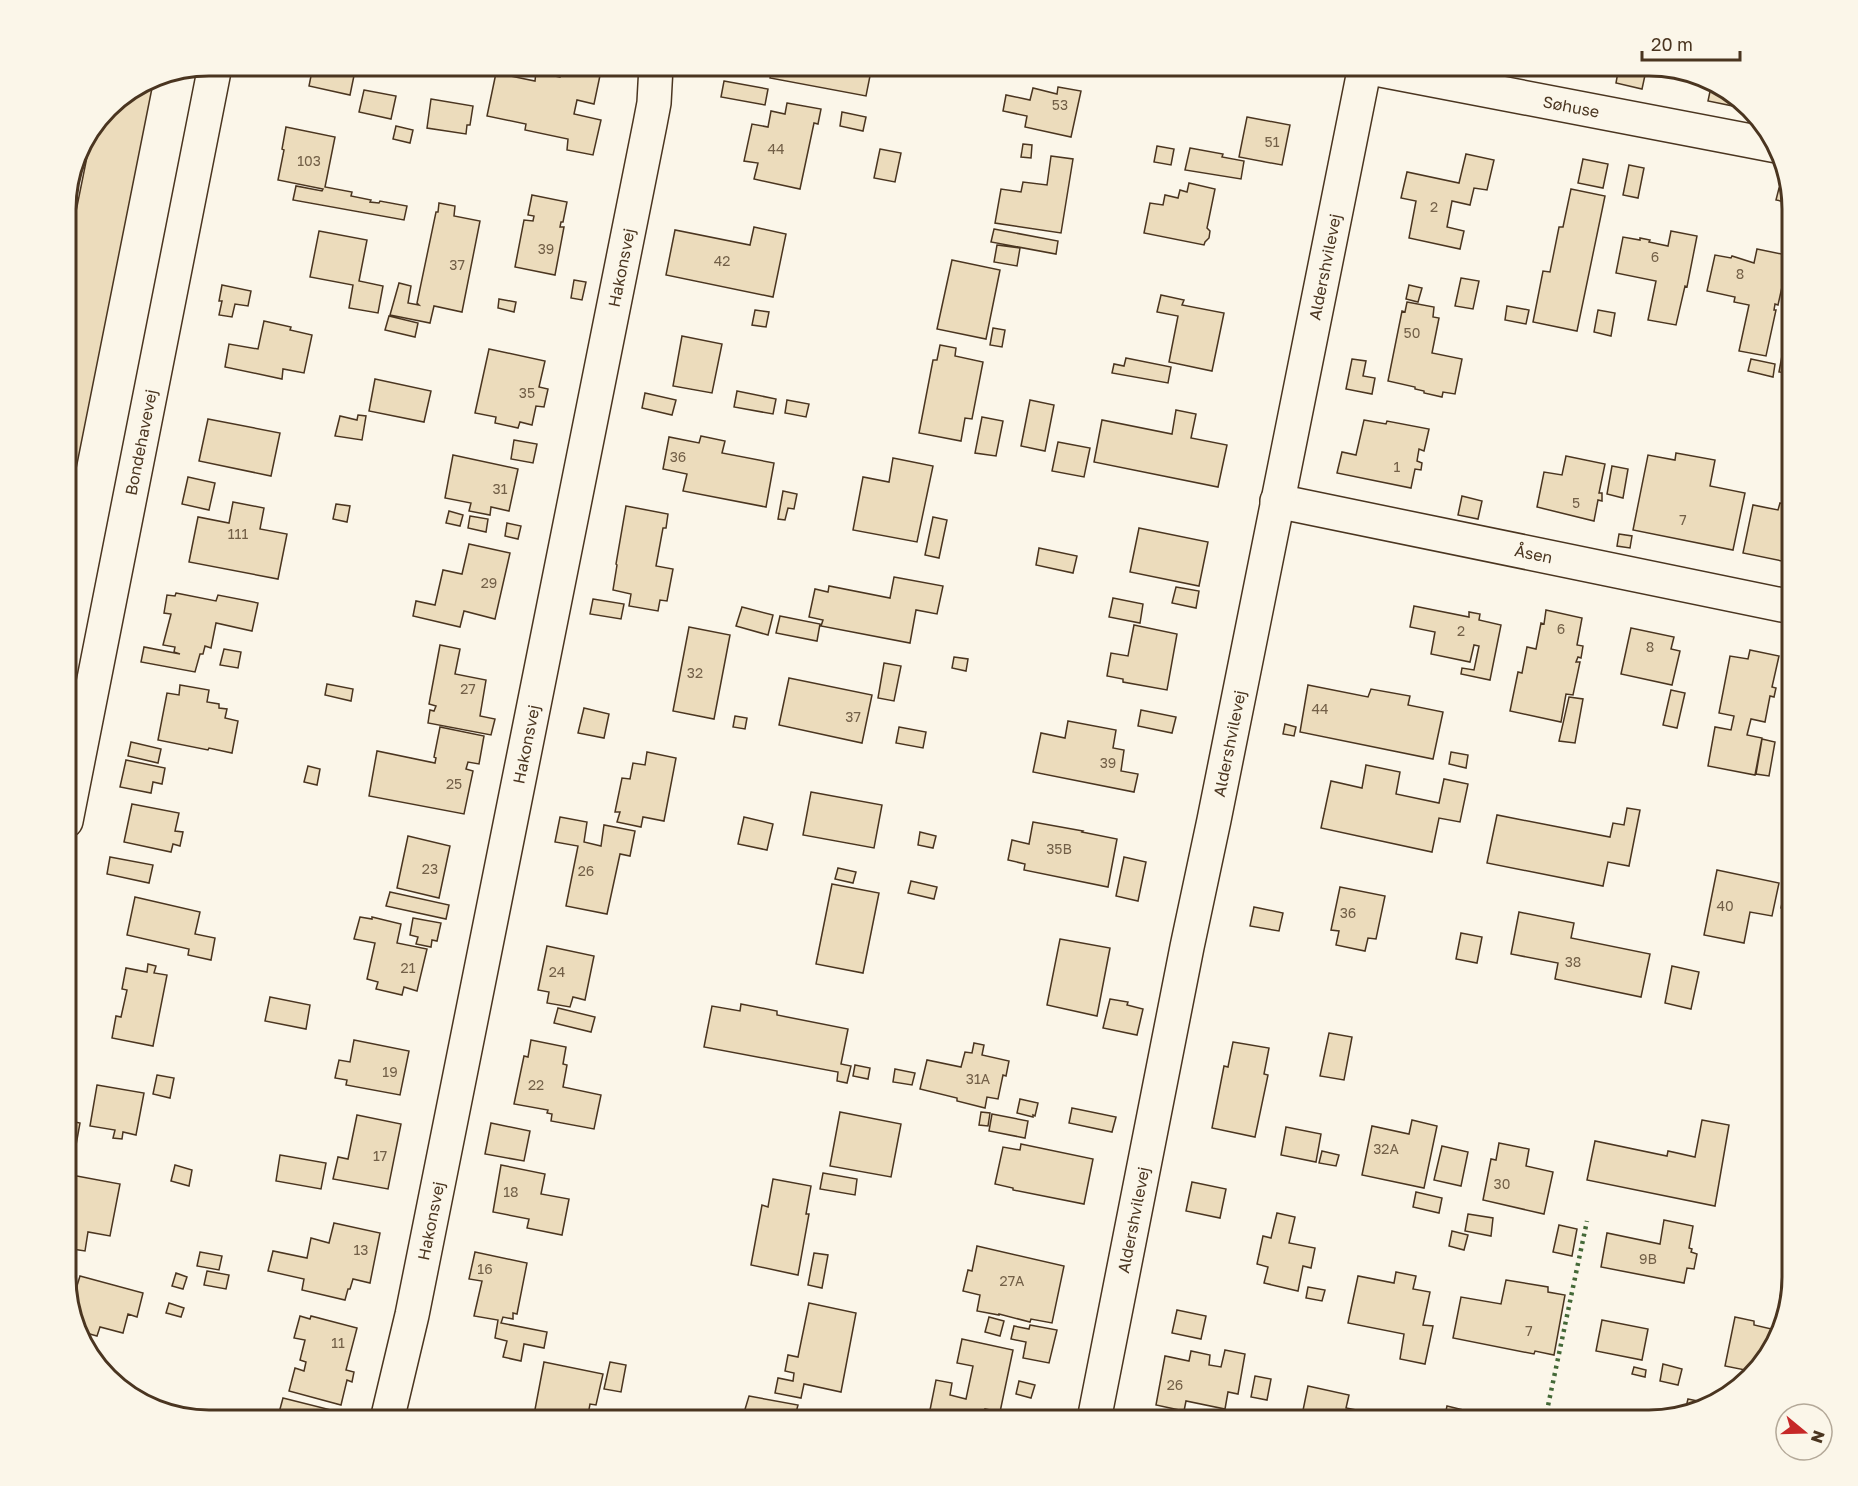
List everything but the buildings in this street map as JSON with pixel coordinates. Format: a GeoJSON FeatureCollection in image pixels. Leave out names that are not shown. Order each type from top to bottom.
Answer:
{"type":"FeatureCollection","features":[{"type":"Feature","properties":{"kind":"street","name":"Bondehavevej"},"geometry":{"type":"LineString","coordinates":[[77,765],[213,76]]}},
{"type":"Feature","properties":{"kind":"street","name":"Hakonsvej"},"geometry":{"type":"LineString","coordinates":[[389,1410],[412,1315],[650,124],[655,76]]}},
{"type":"Feature","properties":{"kind":"street","name":"Aldershvilevej"},"geometry":{"type":"LineString","coordinates":[[1096,1410],[1187,946],[1363,76]]}},
{"type":"Feature","properties":{"kind":"street","name":"Søhuse"},"geometry":{"type":"LineString","coordinates":[[1416,76],[1764,144]]}},
{"type":"Feature","properties":{"kind":"street","name":"Åsen"},"geometry":{"type":"LineString","coordinates":[[1277,501],[1782,605]]}},
{"type":"Feature","properties":{"kind":"hedge"},"geometry":{"type":"LineString","coordinates":[[1547,1410],[1587,1221]]}}]}
